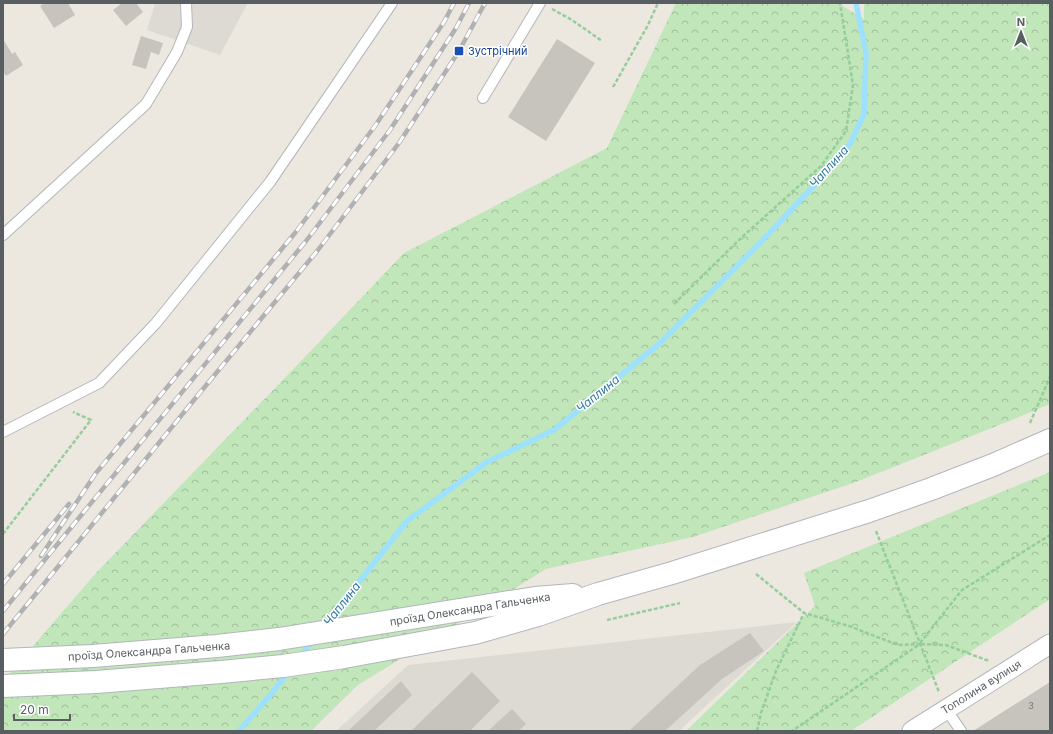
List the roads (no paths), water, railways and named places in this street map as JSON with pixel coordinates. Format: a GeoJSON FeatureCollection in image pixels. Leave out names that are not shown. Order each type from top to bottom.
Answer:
{"type":"FeatureCollection","features":[{"type":"Feature","properties":{"kind":"main road"},"geometry":{"type":"LineString","coordinates":[[598,594],[672,574],[868,511],[993,465],[1050,440]]}},
{"type":"Feature","properties":{"kind":"main road","name":"проїзд Олександра Гальченка"},"geometry":{"type":"LineString","coordinates":[[3,660],[93,656],[217,646],[340,630],[535,598],[598,594]]}},
{"type":"Feature","properties":{"kind":"main road","name":"проїзд Олександра Гальченка"},"geometry":{"type":"LineString","coordinates":[[3,686],[96,682],[220,672],[282,666],[344,657],[475,633],[538,615],[598,594]]}},
{"type":"Feature","properties":{"kind":"street","name":"Тополина вулиця"},"geometry":{"type":"LineString","coordinates":[[912,731],[1050,644]]}},
{"type":"Feature","properties":{"kind":"lane"},"geometry":{"type":"LineString","coordinates":[[3,235],[146,104],[177,52],[187,27],[186,3]]}},
{"type":"Feature","properties":{"kind":"lane"},"geometry":{"type":"LineString","coordinates":[[3,432],[99,383],[156,323],[270,182],[392,3]]}},
{"type":"Feature","properties":{"kind":"lane"},"geometry":{"type":"LineString","coordinates":[[483,98],[544,5]]}},
{"type":"Feature","properties":{"kind":"lane"},"geometry":{"type":"LineString","coordinates":[[946,709],[961,731]]}},
{"type":"Feature","properties":{"kind":"waterway","name":"Чаплина"},"geometry":{"type":"LineString","coordinates":[[325,625],[407,521],[487,462],[554,430],[659,344],[760,243],[837,161],[851,142],[864,114],[866,53],[856,3]]}},
{"type":"Feature","properties":{"kind":"waterway","name":"Чаплина"},"geometry":{"type":"LineString","coordinates":[[300,657],[313,640]]}},
{"type":"Feature","properties":{"kind":"waterway","name":"Чаплина"},"geometry":{"type":"LineString","coordinates":[[239,731],[289,671]]}},
{"type":"Feature","properties":{"kind":"railway"},"geometry":{"type":"LineString","coordinates":[[41,556],[96,473],[295,233],[375,126],[444,22],[454,3]]}},
{"type":"Feature","properties":{"kind":"railway"},"geometry":{"type":"LineString","coordinates":[[3,611],[306,241],[390,130],[456,28],[469,3]]}},
{"type":"Feature","properties":{"kind":"railway"},"geometry":{"type":"LineString","coordinates":[[3,634],[318,250],[399,143],[459,51],[485,3]]}},
{"type":"Feature","properties":{"kind":"railway"},"geometry":{"type":"LineString","coordinates":[[3,584],[69,504]]}},
{"type":"Feature","properties":{"kind":"place","name":"Зустрічний"},"geometry":{"type":"Point","coordinates":[459,51]}}]}
